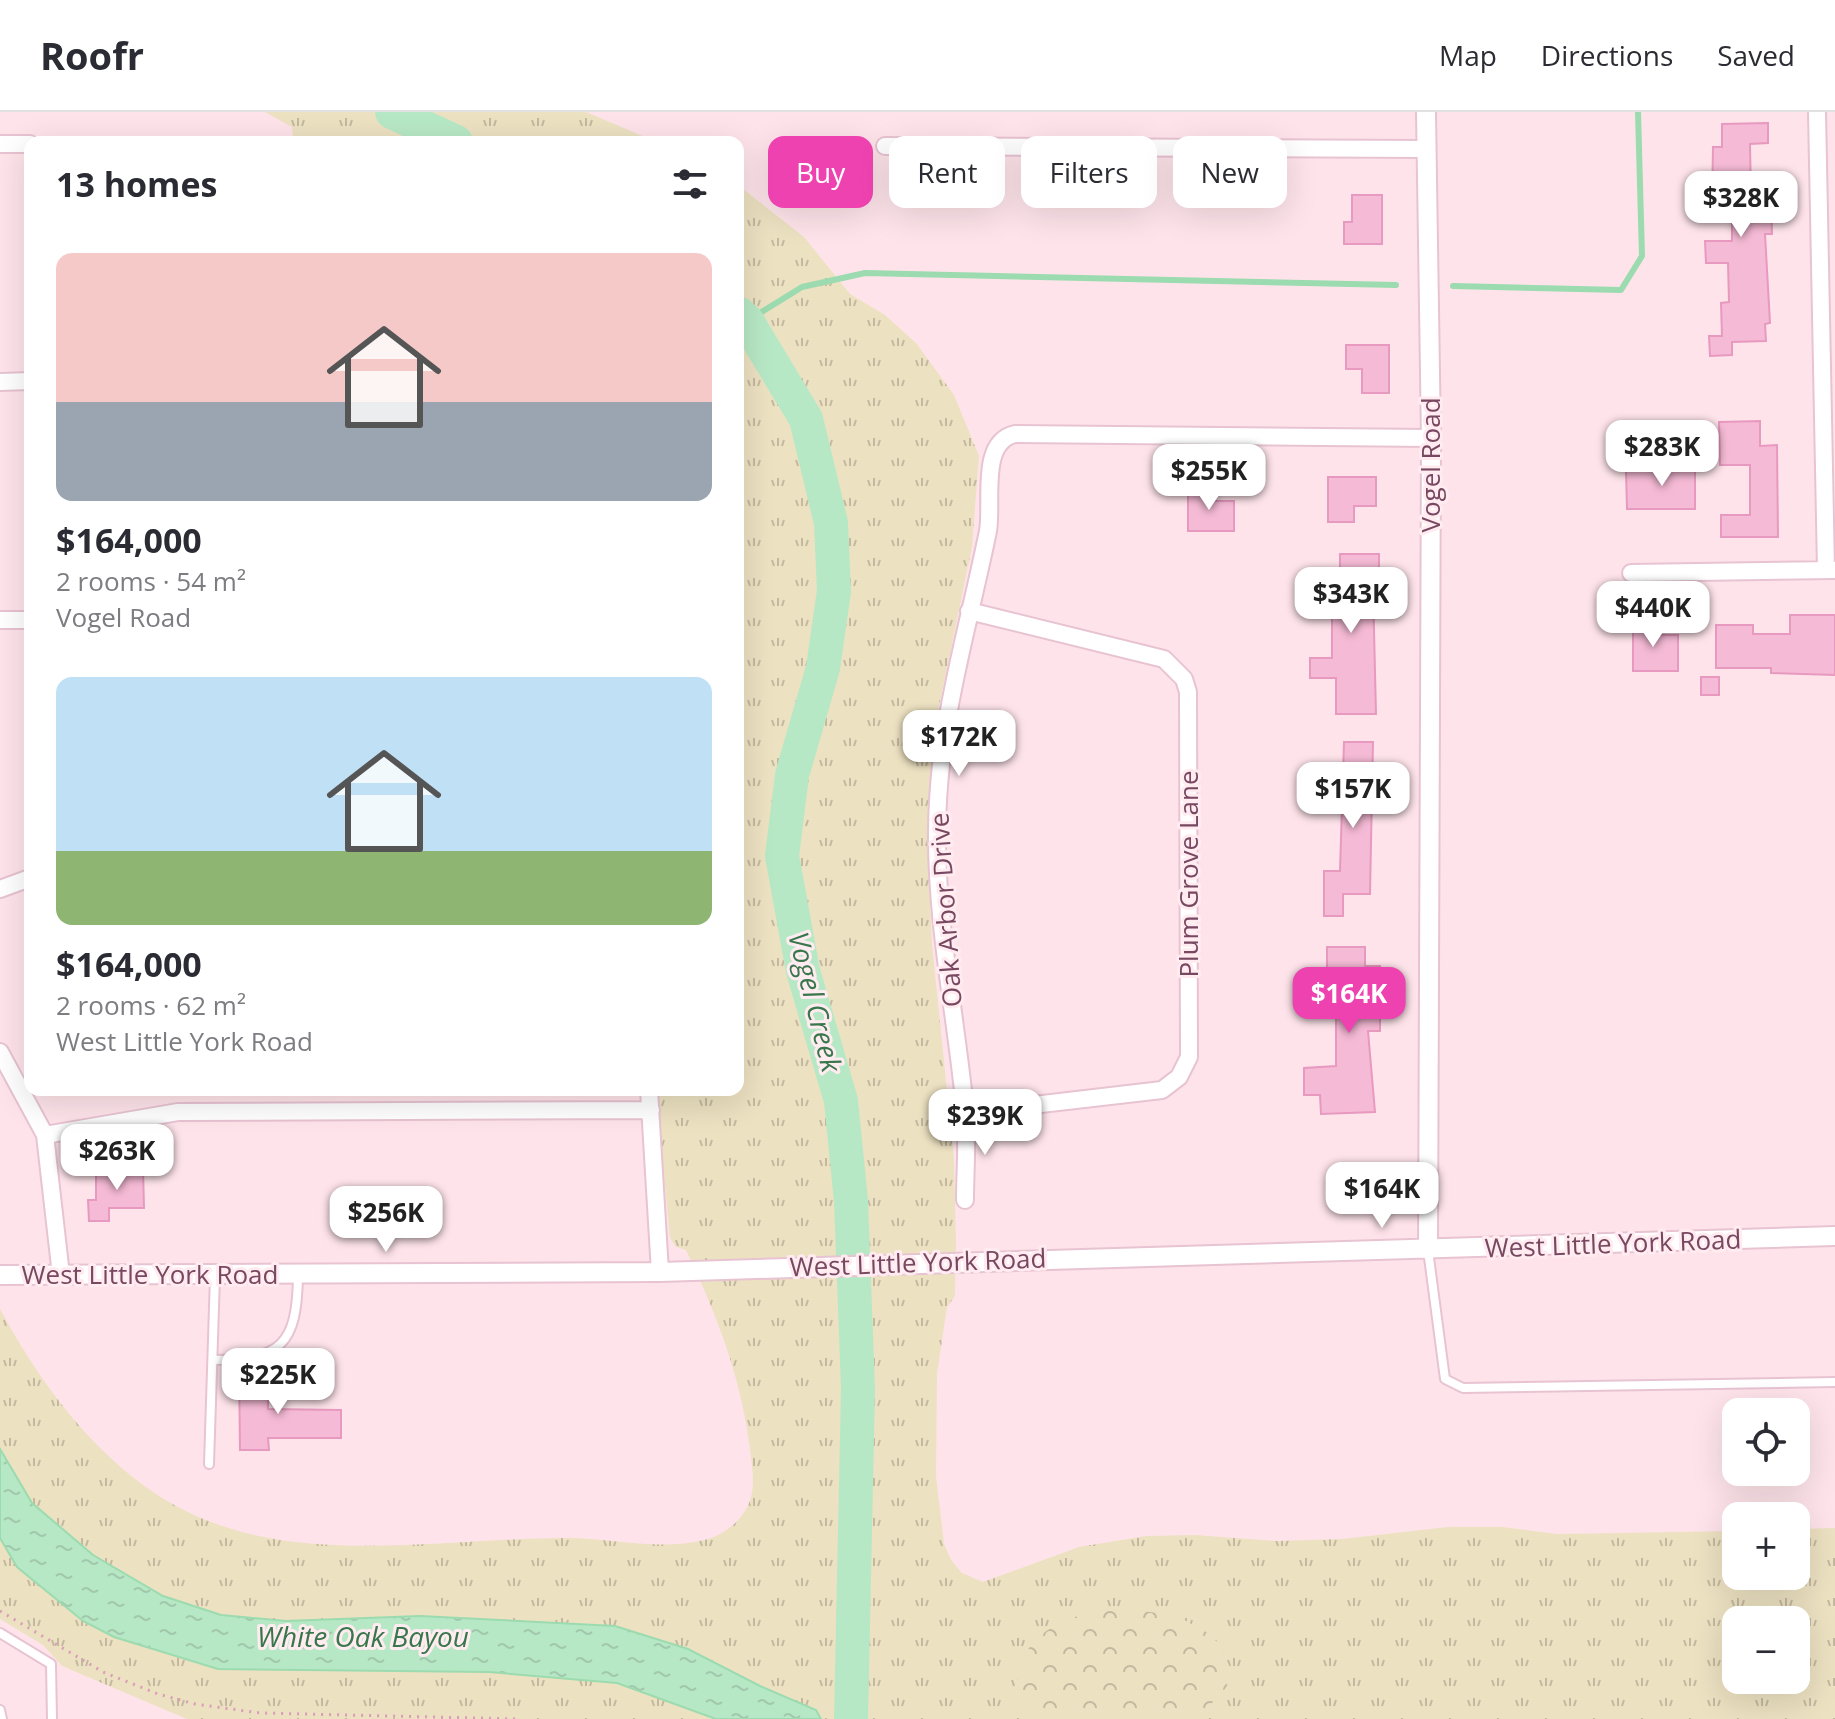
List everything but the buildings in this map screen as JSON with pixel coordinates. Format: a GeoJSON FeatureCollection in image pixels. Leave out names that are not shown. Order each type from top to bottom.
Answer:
{"type":"FeatureCollection","features":[{"type":"Feature","properties":{"kind":"street","name":"Vogel Road"},"geometry":{"type":"LineString","coordinates":[[1426,112],[1431,438],[1428,1250]]}},
{"type":"Feature","properties":{"kind":"street"},"geometry":{"type":"LineString","coordinates":[[1631,573],[1831,570],[1817,112]]}},
{"type":"Feature","properties":{"kind":"street"},"geometry":{"type":"LineString","coordinates":[[0,144],[24,144]]}},
{"type":"Feature","properties":{"kind":"street"},"geometry":{"type":"LineString","coordinates":[[885,146],[1426,149]]}},
{"type":"Feature","properties":{"kind":"street"},"geometry":{"type":"LineString","coordinates":[[0,382],[24,381]]}},
{"type":"Feature","properties":{"kind":"street","name":"Oak Arbor Drive"},"geometry":{"type":"LineString","coordinates":[[965,1200],[965,1113],[939,880],[937,831],[942,737],[988,528],[994,449],[1004,437],[1431,438]]}},
{"type":"Feature","properties":{"kind":"street","name":"Plum Grove Lane"},"geometry":{"type":"LineString","coordinates":[[965,1113],[1153,1092],[1179,1077],[1189,1057],[1188,692],[1184,679],[1164,659],[969,611]]}},
{"type":"Feature","properties":{"kind":"street"},"geometry":{"type":"LineString","coordinates":[[0,620],[24,620]]}},
{"type":"Feature","properties":{"kind":"street"},"geometry":{"type":"LineString","coordinates":[[0,889],[24,880]]}},
{"type":"Feature","properties":{"kind":"street"},"geometry":{"type":"LineString","coordinates":[[0,1052],[45,1135],[61,1275]]}},
{"type":"Feature","properties":{"kind":"street"},"geometry":{"type":"LineString","coordinates":[[650,1096],[660,1272]]}},
{"type":"Feature","properties":{"kind":"street"},"geometry":{"type":"LineString","coordinates":[[45,1135],[178,1112],[651,1110]]}},
{"type":"Feature","properties":{"kind":"street","name":"West Little York Road"},"geometry":{"type":"LineString","coordinates":[[0,1275],[660,1272],[1835,1236]]}},
{"type":"Feature","properties":{"kind":"lane"},"geometry":{"type":"LineString","coordinates":[[1428,1250],[1445,1379],[1463,1388],[1835,1382]]}},
{"type":"Feature","properties":{"kind":"lane"},"geometry":{"type":"LineString","coordinates":[[209,1464],[215,1275]]}},
{"type":"Feature","properties":{"kind":"lane"},"geometry":{"type":"LineString","coordinates":[[213,1360],[255,1359],[278,1345],[294,1320],[298,1275]]}},
{"type":"Feature","properties":{"kind":"lane"},"geometry":{"type":"LineString","coordinates":[[0,1633],[51,1664],[52,1719]]}},
{"type":"Feature","properties":{"kind":"lane"},"geometry":{"type":"LineString","coordinates":[[0,1710],[2,1719]]}},
{"type":"Feature","properties":{"kind":"path"},"geometry":{"type":"LineString","coordinates":[[0,1611],[103,1672],[158,1694],[195,1704],[260,1713],[519,1719]]}},
{"type":"Feature","properties":{"kind":"green space"},"geometry":{"type":"Polygon","coordinates":[[[265,112],[586,112],[643,136],[293,136],[292,127],[265,112]]]}},
{"type":"Feature","properties":{"kind":"green space"},"geometry":{"type":"Polygon","coordinates":[[[744,190],[804,237],[850,294],[885,315],[916,343],[954,395],[979,456],[972,547],[935,726],[927,835],[932,944],[954,1159],[955,1296],[947,1307],[937,1374],[936,1476],[944,1544],[951,1560],[962,1573],[983,1582],[1079,1547],[1146,1536],[1195,1535],[1277,1541],[1342,1539],[1448,1527],[1503,1527],[1557,1534],[1722,1531],[1722,1590],[1810,1590],[1810,1529],[1835,1528],[1835,1719],[187,1719],[62,1666],[43,1645],[0,1619],[0,1309],[57,1398],[104,1452],[159,1496],[190,1513],[233,1530],[279,1540],[375,1546],[566,1538],[670,1544],[704,1540],[725,1531],[742,1516],[751,1497],[753,1483],[746,1422],[734,1372],[708,1298],[686,1250],[676,1247],[670,1238],[657,1096],[744,1096],[744,190]]]}},
{"type":"Feature","properties":{"kind":"green space"},"geometry":{"type":"Polygon","coordinates":[[[1123,1609],[1175,1615],[1208,1633],[1218,1643],[1229,1665],[1227,1686],[1219,1697],[1193,1719],[1021,1719],[1017,1693],[1019,1670],[1027,1652],[1039,1637],[1076,1616],[1123,1609]]]}},
{"type":"Feature","properties":{"kind":"water","name":"White Oak Bayou"},"geometry":{"type":"Polygon","coordinates":[[[0,1449],[32,1503],[93,1555],[163,1596],[221,1615],[286,1621],[420,1616],[615,1626],[688,1649],[760,1686],[816,1710],[821,1719],[716,1719],[617,1683],[489,1672],[218,1669],[114,1637],[83,1621],[17,1567],[0,1538],[0,1449]]]}},
{"type":"Feature","properties":{"kind":"waterway","name":"Vogel Creek"},"geometry":{"type":"LineString","coordinates":[[392,112],[443,136]]}},
{"type":"Feature","properties":{"kind":"waterway"},"geometry":{"type":"LineString","coordinates":[[1453,286],[1621,290],[1642,256],[1638,112]]}},
{"type":"Feature","properties":{"kind":"waterway"},"geometry":{"type":"LineString","coordinates":[[747,321],[802,287],[865,273],[1396,285]]}},
{"type":"Feature","properties":{"kind":"waterway","name":"Vogel Creek"},"geometry":{"type":"LineString","coordinates":[[744,318],[806,419],[831,523],[834,591],[823,668],[792,775],[782,856],[803,971],[841,1101],[851,1201],[858,1389],[851,1719]]}}]}
